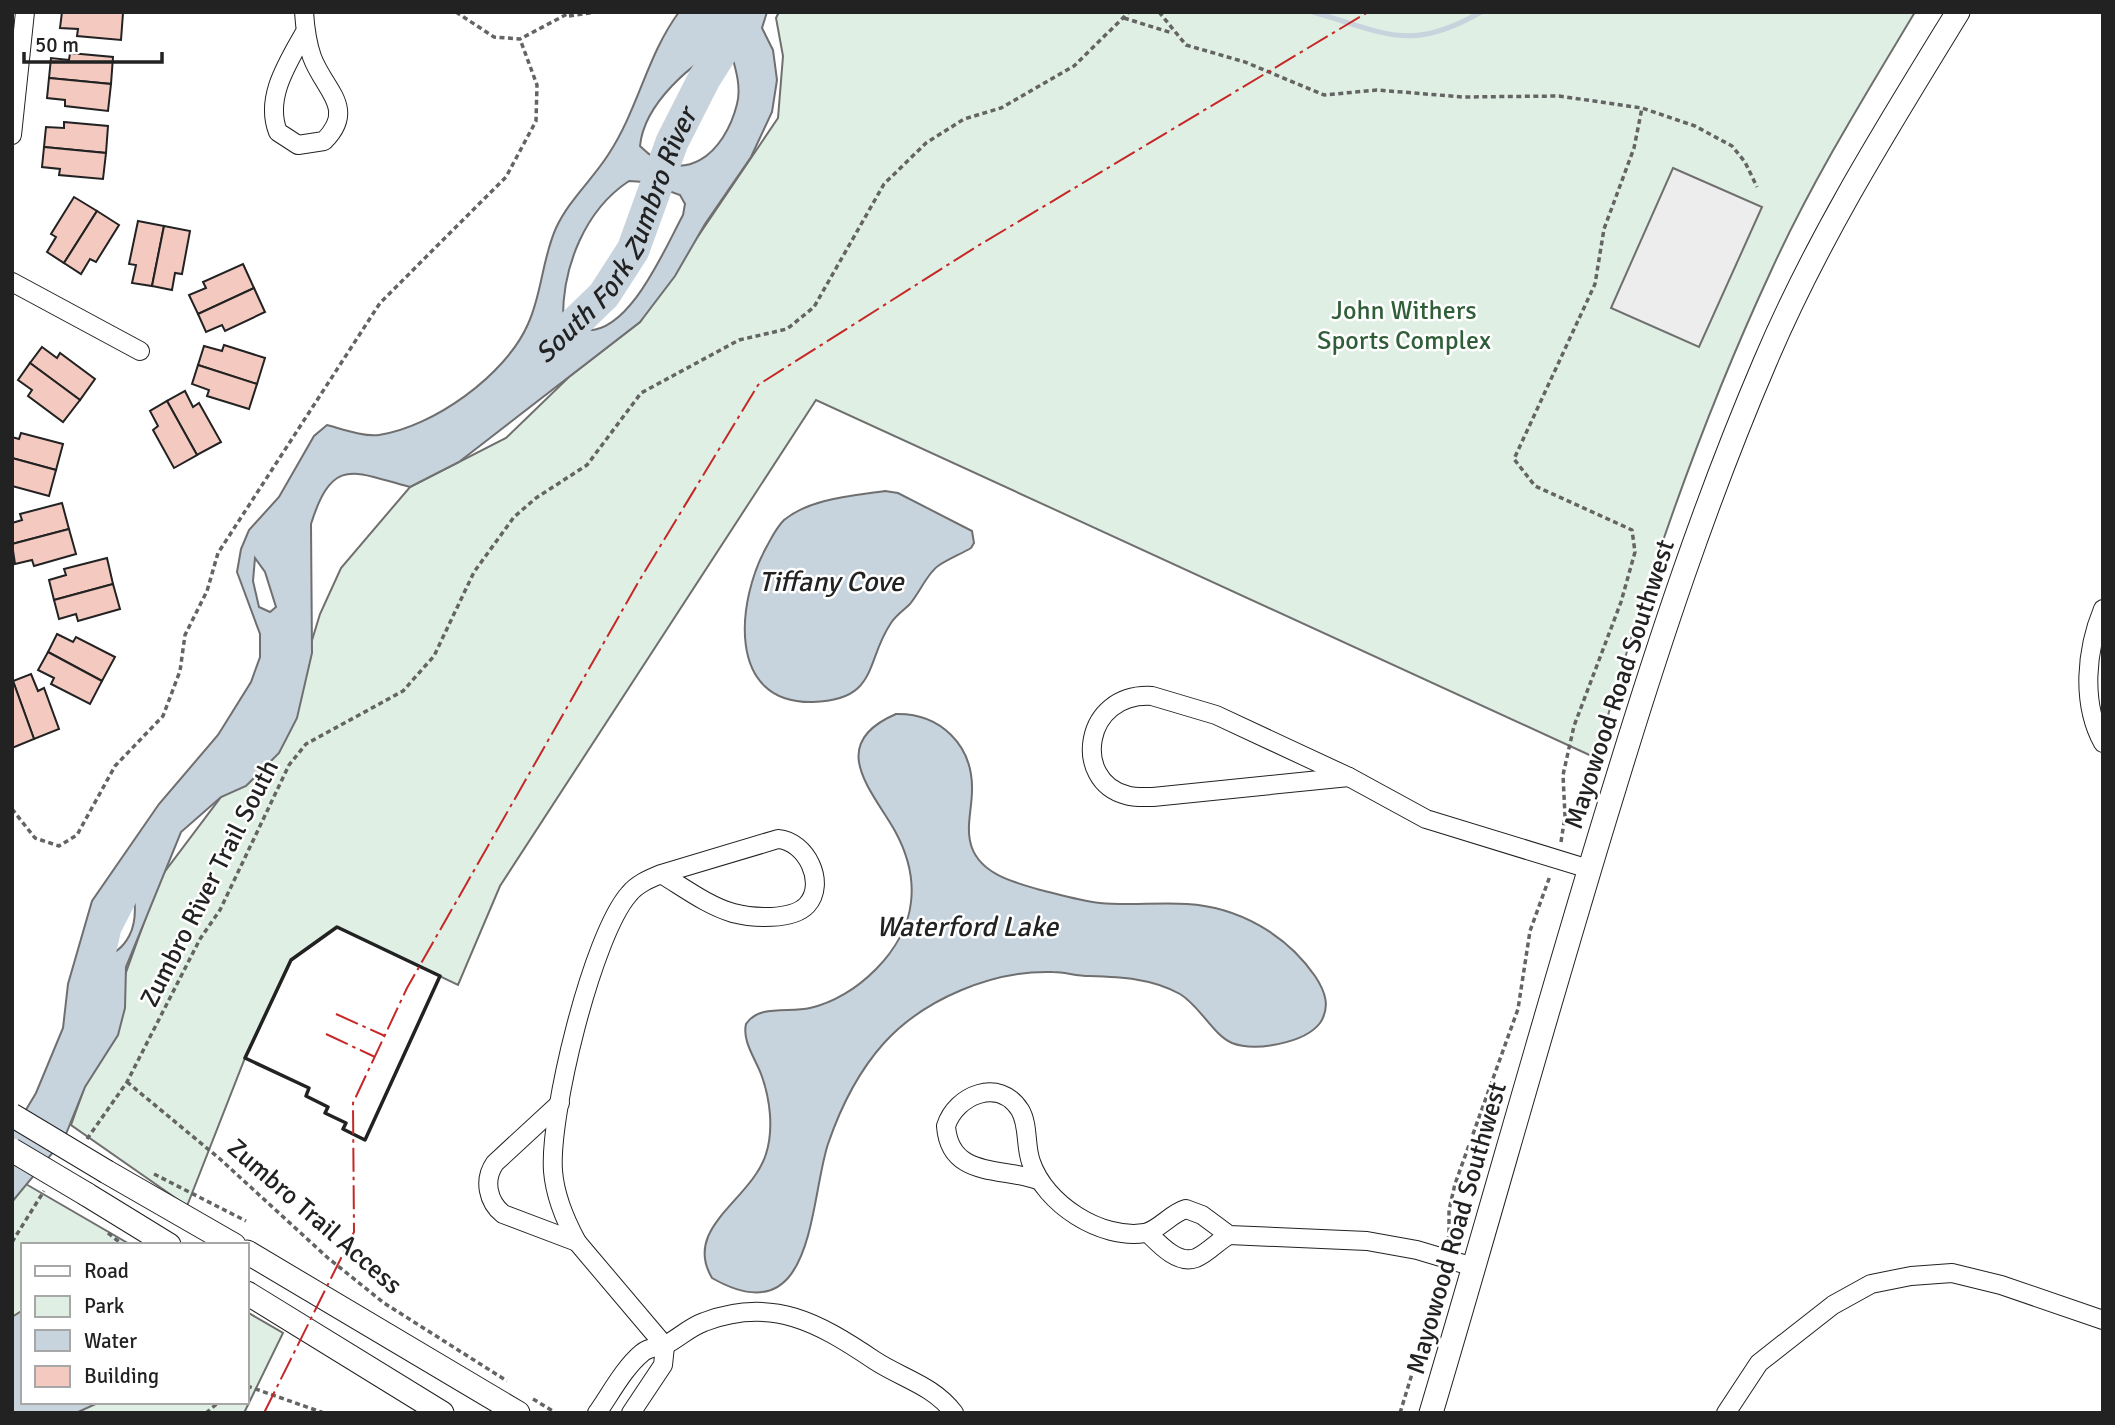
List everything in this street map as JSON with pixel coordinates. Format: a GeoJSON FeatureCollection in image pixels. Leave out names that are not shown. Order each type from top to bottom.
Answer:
{"type":"FeatureCollection","features":[{"type":"Feature","properties":{"kind":"street"},"geometry":{"type":"LineString","coordinates":[[12,135],[25,12]]}},
{"type":"Feature","properties":{"kind":"street","name":"Mayowood Road Southwest"},"geometry":{"type":"LineString","coordinates":[[1432,1413],[1589,869],[1667,618],[1710,499],[1765,361],[1814,257],[1868,160],[1958,12]]}},
{"type":"Feature","properties":{"kind":"street"},"geometry":{"type":"LineString","coordinates":[[305,21],[318,70],[339,107],[338,121],[324,141],[298,145],[278,132],[272,107],[305,21]]}},
{"type":"Feature","properties":{"kind":"street"},"geometry":{"type":"LineString","coordinates":[[12,282],[140,351]]}},
{"type":"Feature","properties":{"kind":"street"},"geometry":{"type":"LineString","coordinates":[[2103,609],[2092,635],[2088,687],[2095,729],[2103,743]]}},
{"type":"Feature","properties":{"kind":"street"},"geometry":{"type":"LineString","coordinates":[[1349,777],[1153,797],[1125,795],[1115,790],[1100,774],[1092,738],[1101,718],[1118,701],[1128,697],[1152,696],[1216,715],[1349,777],[1419,816],[1589,869]]}},
{"type":"Feature","properties":{"kind":"street"},"geometry":{"type":"LineString","coordinates":[[631,1413],[663,1364],[665,1346],[577,1242],[560,1203],[553,1169],[560,1103],[582,1005],[597,959],[630,892],[648,879],[661,874],[769,841],[786,839],[806,854],[814,879],[814,891],[805,908],[796,912],[754,916],[731,912],[661,874]]}},
{"type":"Feature","properties":{"kind":"street"},"geometry":{"type":"LineString","coordinates":[[1040,1181],[1014,1172],[979,1170],[961,1161],[950,1146],[946,1126],[961,1101],[970,1096],[992,1092],[1012,1102],[1025,1122],[1031,1163],[1040,1181],[1068,1208],[1097,1227],[1118,1232],[1148,1233],[1172,1254],[1187,1258],[1197,1257],[1230,1235]]}},
{"type":"Feature","properties":{"kind":"street"},"geometry":{"type":"LineString","coordinates":[[560,1103],[495,1163],[490,1170],[489,1189],[495,1207],[503,1214],[577,1242]]}},
{"type":"Feature","properties":{"kind":"street"},"geometry":{"type":"LineString","coordinates":[[12,1115],[231,1243]]}},
{"type":"Feature","properties":{"kind":"street"},"geometry":{"type":"LineString","coordinates":[[12,1150],[166,1243]]}},
{"type":"Feature","properties":{"kind":"street"},"geometry":{"type":"LineString","coordinates":[[1148,1233],[1169,1216],[1186,1209],[1202,1216],[1230,1235],[1367,1241],[1474,1267]]}},
{"type":"Feature","properties":{"kind":"street"},"geometry":{"type":"LineString","coordinates":[[248,1253],[519,1403]]}},
{"type":"Feature","properties":{"kind":"street"},"geometry":{"type":"LineString","coordinates":[[1726,1413],[1759,1363],[1833,1305],[1871,1284],[1911,1276],[1952,1273],[2001,1285],[2103,1321]]}},
{"type":"Feature","properties":{"kind":"street"},"geometry":{"type":"LineString","coordinates":[[248,1294],[442,1413]]}},
{"type":"Feature","properties":{"kind":"street"},"geometry":{"type":"LineString","coordinates":[[597,1413],[642,1353],[665,1346],[685,1331],[722,1316],[767,1312],[800,1318],[828,1330],[874,1360],[925,1387],[954,1413]]}},
{"type":"Feature","properties":{"kind":"path"},"geometry":{"type":"LineString","coordinates":[[456,12],[494,37],[520,39],[569,14],[596,12]]}},
{"type":"Feature","properties":{"kind":"path","name":"Zumbro River Trail South"},"geometry":{"type":"LineString","coordinates":[[127,1082],[200,939],[237,877],[289,765],[306,744],[403,691],[435,656],[474,572],[514,517],[536,498],[587,465],[641,393],[739,340],[787,329],[814,307],[860,221],[884,184],[926,143],[964,119],[1001,108],[1074,66],[1129,12]]}},
{"type":"Feature","properties":{"kind":"path"},"geometry":{"type":"LineString","coordinates":[[1160,12],[1175,34],[1186,44],[1245,62],[1325,95],[1377,90],[1463,97],[1559,96],[1642,108],[1696,126],[1732,146],[1745,162],[1757,187]]}},
{"type":"Feature","properties":{"kind":"path"},"geometry":{"type":"LineString","coordinates":[[1124,18],[1175,34]]}},
{"type":"Feature","properties":{"kind":"path"},"geometry":{"type":"LineString","coordinates":[[12,809],[35,838],[59,846],[68,841],[77,835],[115,766],[163,716],[180,671],[185,635],[207,591],[218,553],[380,303],[506,177],[536,121],[537,85],[520,39]]}},
{"type":"Feature","properties":{"kind":"path"},"geometry":{"type":"LineString","coordinates":[[1400,1413],[1447,1259],[1449,1210],[1455,1184],[1497,1074],[1518,1009],[1530,931],[1558,860],[1565,816],[1563,775],[1574,726],[1621,602],[1635,552],[1632,530],[1535,486],[1514,459],[1595,284],[1604,229],[1634,148],[1642,108]]}},
{"type":"Feature","properties":{"kind":"path","name":"Zumbro Trail Access"},"geometry":{"type":"LineString","coordinates":[[127,1082],[220,1159],[328,1258],[384,1303],[512,1385]]}},
{"type":"Feature","properties":{"kind":"path","name":"Zumbro Trail Access"},"geometry":{"type":"LineString","coordinates":[[152,1173],[246,1221]]}},
{"type":"Feature","properties":{"kind":"path"},"geometry":{"type":"LineString","coordinates":[[248,1386],[324,1413]]}},
{"type":"Feature","properties":{"kind":"path"},"geometry":{"type":"LineString","coordinates":[[519,1403],[556,1413]]}},
{"type":"Feature","properties":{"kind":"green space","name":"John Withers Sports Complex"},"geometry":{"type":"Polygon","coordinates":[[[779,12],[1915,12],[1804,205],[1744,330],[1673,511],[1632,634],[1596,758],[816,400],[500,886],[458,985],[337,927],[291,960],[245,1058],[187,1206],[71,1125],[160,878],[221,797],[287,722],[320,614],[341,568],[410,487],[506,438],[569,377],[640,322],[778,118],[783,56],[776,18],[779,12]]]}},
{"type":"Feature","properties":{"kind":"green space"},"geometry":{"type":"Polygon","coordinates":[[[12,1176],[128,1243],[21,1243],[21,1404],[248,1404],[248,1313],[283,1333],[244,1413],[12,1413],[12,1176]]]}},
{"type":"Feature","properties":{"kind":"shaded area"},"geometry":{"type":"Polygon","coordinates":[[[1673,168],[1762,207],[1699,347],[1611,308],[1673,168]]]}},
{"type":"Feature","properties":{"kind":"water"},"geometry":{"type":"Polygon","coordinates":[[[679,12],[767,12],[762,28],[773,50],[777,80],[772,112],[751,157],[705,224],[675,276],[640,322],[459,462],[410,487],[360,474],[348,474],[337,478],[328,487],[311,524],[312,653],[297,718],[279,753],[246,786],[221,797],[181,832],[126,967],[125,1008],[118,1035],[85,1087],[64,1139],[12,1202],[12,1133],[36,1093],[63,1028],[68,984],[92,901],[159,804],[218,735],[251,682],[260,657],[260,634],[237,572],[241,549],[249,530],[279,497],[314,436],[327,425],[373,435],[400,430],[444,410],[466,396],[503,362],[533,313],[556,228],[567,208],[602,164],[618,138],[668,29],[679,12]],[[729,45],[715,52],[672,86],[650,115],[640,146],[656,159],[672,165],[686,165],[700,160],[723,137],[737,104],[738,82],[729,45]],[[629,181],[614,193],[589,223],[572,259],[563,317],[575,328],[601,328],[631,305],[656,267],[683,215],[685,204],[680,195],[644,182],[629,181]],[[255,558],[253,581],[259,607],[270,612],[276,607],[265,572],[255,558]],[[134,897],[114,913],[99,934],[93,950],[100,959],[118,950],[129,936],[133,927],[134,897]]]}},
{"type":"Feature","properties":{"kind":"water","name":"Tiffany Cove"},"geometry":{"type":"Polygon","coordinates":[[[885,491],[898,493],[972,531],[974,543],[971,548],[936,568],[910,604],[893,620],[860,686],[834,700],[813,702],[785,698],[764,686],[752,667],[746,645],[745,619],[749,593],[767,546],[784,520],[807,507],[833,499],[885,491]]]}},
{"type":"Feature","properties":{"kind":"water","name":"Waterford Lake"},"geometry":{"type":"Polygon","coordinates":[[[896,714],[927,719],[951,735],[960,746],[971,774],[970,841],[977,857],[991,871],[1018,883],[1085,901],[1111,904],[1187,904],[1206,906],[1242,917],[1275,936],[1303,961],[1322,987],[1325,1011],[1320,1023],[1303,1036],[1279,1044],[1242,1046],[1225,1039],[1180,994],[1136,979],[1057,972],[1030,973],[1007,976],[961,990],[919,1013],[900,1027],[866,1066],[851,1090],[828,1144],[810,1227],[801,1255],[789,1277],[771,1290],[746,1292],[712,1278],[705,1260],[706,1244],[712,1229],[758,1171],[768,1144],[769,1103],[761,1074],[747,1043],[746,1024],[766,1011],[810,1008],[844,994],[876,969],[900,937],[911,902],[909,865],[895,831],[866,783],[860,768],[859,753],[863,739],[875,726],[896,714]]]}},
{"type":"Feature","properties":{"kind":"water"},"geometry":{"type":"Polygon","coordinates":[[[21,1311],[21,1404],[96,1404],[76,1413],[12,1413],[12,1317],[21,1311]]]}},
{"type":"Feature","properties":{"kind":"building"},"geometry":{"type":"Polygon","coordinates":[[[62,12],[123,13],[121,40],[77,36],[78,29],[60,28],[62,12]]]}},
{"type":"Feature","properties":{"kind":"building"},"geometry":{"type":"Polygon","coordinates":[[[70,53],[113,57],[111,84],[49,78],[51,58],[69,60],[70,53]]]}},
{"type":"Feature","properties":{"kind":"building"},"geometry":{"type":"Polygon","coordinates":[[[49,78],[111,84],[108,111],[65,106],[65,100],[47,98],[49,78]]]}},
{"type":"Feature","properties":{"kind":"building"},"geometry":{"type":"Polygon","coordinates":[[[64,122],[108,126],[106,153],[44,147],[46,127],[64,128],[64,122]]]}},
{"type":"Feature","properties":{"kind":"building"},"geometry":{"type":"Polygon","coordinates":[[[44,147],[106,153],[103,179],[59,175],[60,169],[42,167],[44,147]]]}},
{"type":"Feature","properties":{"kind":"building"},"geometry":{"type":"Polygon","coordinates":[[[74,197],[97,211],[64,263],[47,252],[56,237],[51,234],[74,197]]]}},
{"type":"Feature","properties":{"kind":"building"},"geometry":{"type":"Polygon","coordinates":[[[97,211],[119,225],[96,262],[90,259],[81,274],[64,263],[97,211]]]}},
{"type":"Feature","properties":{"kind":"building"},"geometry":{"type":"Polygon","coordinates":[[[138,221],[164,226],[152,286],[132,283],[136,265],[129,264],[138,221]]]}},
{"type":"Feature","properties":{"kind":"building"},"geometry":{"type":"Polygon","coordinates":[[[164,226],[190,231],[182,274],[175,273],[172,290],[152,286],[164,226]]]}},
{"type":"Feature","properties":{"kind":"building"},"geometry":{"type":"Polygon","coordinates":[[[243,264],[254,288],[198,314],[189,295],[206,288],[203,282],[243,264]]]}},
{"type":"Feature","properties":{"kind":"building"},"geometry":{"type":"Polygon","coordinates":[[[254,288],[265,312],[225,331],[222,325],[206,332],[198,314],[254,288]]]}},
{"type":"Feature","properties":{"kind":"building"},"geometry":{"type":"Polygon","coordinates":[[[224,345],[265,358],[257,384],[198,365],[204,346],[222,351],[224,345]]]}},
{"type":"Feature","properties":{"kind":"building"},"geometry":{"type":"Polygon","coordinates":[[[42,347],[57,358],[60,353],[95,379],[80,400],[30,363],[42,347]]]}},
{"type":"Feature","properties":{"kind":"building"},"geometry":{"type":"Polygon","coordinates":[[[30,363],[80,400],[63,422],[28,396],[32,390],[18,380],[30,363]]]}},
{"type":"Feature","properties":{"kind":"building"},"geometry":{"type":"Polygon","coordinates":[[[198,365],[257,384],[249,409],[207,396],[209,390],[192,384],[198,365]]]}},
{"type":"Feature","properties":{"kind":"building"},"geometry":{"type":"Polygon","coordinates":[[[185,391],[193,407],[199,403],[221,442],[197,455],[167,401],[185,391]]]}},
{"type":"Feature","properties":{"kind":"building"},"geometry":{"type":"Polygon","coordinates":[[[167,401],[197,455],[174,468],[153,430],[158,426],[150,411],[167,401]]]}},
{"type":"Feature","properties":{"kind":"building"},"geometry":{"type":"Polygon","coordinates":[[[21,433],[63,444],[56,470],[12,458],[12,437],[19,439],[21,433]]]}},
{"type":"Feature","properties":{"kind":"building"},"geometry":{"type":"Polygon","coordinates":[[[12,458],[56,470],[49,496],[12,486],[12,458]]]}},
{"type":"Feature","properties":{"kind":"building"},"geometry":{"type":"Polygon","coordinates":[[[62,503],[69,529],[12,544],[12,523],[22,520],[20,514],[62,503]]]}},
{"type":"Feature","properties":{"kind":"building"},"geometry":{"type":"Polygon","coordinates":[[[69,529],[76,554],[34,566],[32,560],[15,564],[12,544],[69,529]]]}},
{"type":"Feature","properties":{"kind":"building"},"geometry":{"type":"Polygon","coordinates":[[[107,558],[113,584],[54,600],[49,580],[66,575],[64,569],[107,558]]]}},
{"type":"Feature","properties":{"kind":"building"},"geometry":{"type":"Polygon","coordinates":[[[113,584],[120,609],[78,621],[76,614],[59,619],[54,600],[113,584]]]}},
{"type":"Feature","properties":{"kind":"building"},"geometry":{"type":"Polygon","coordinates":[[[57,634],[73,642],[76,637],[115,657],[102,681],[48,652],[57,634]]]}},
{"type":"Feature","properties":{"kind":"building"},"geometry":{"type":"Polygon","coordinates":[[[48,652],[102,681],[90,704],[51,684],[54,678],[38,670],[48,652]]]}},
{"type":"Feature","properties":{"kind":"building"},"geometry":{"type":"Polygon","coordinates":[[[31,674],[38,691],[44,688],[59,729],[34,739],[13,681],[31,674]]]}},
{"type":"Feature","properties":{"kind":"building"},"geometry":{"type":"Polygon","coordinates":[[[12,681],[34,739],[12,748],[12,681]]]}},
{"type":"Feature","properties":{"kind":"waterway","name":"South Fork Zumbro River"},"geometry":{"type":"LineString","coordinates":[[541,356],[604,295],[633,250],[672,142],[704,79],[733,33],[737,12]]}},
{"type":"Feature","properties":{"kind":"waterway"},"geometry":{"type":"LineString","coordinates":[[1313,12],[1380,32],[1416,36],[1456,25],[1481,12]]}},
{"type":"Feature","properties":{"kind":"waterway","name":"South Fork Zumbro River"},"geometry":{"type":"LineString","coordinates":[[89,999],[105,927],[128,882]]}},
{"type":"Feature","properties":{"kind":"wall"},"geometry":{"type":"LineString","coordinates":[[337,927],[440,976],[365,1140],[343,1129],[346,1123],[325,1113],[328,1107],[306,1096],[309,1088],[245,1058],[291,960],[337,927]]}},
{"type":"Feature","properties":{"kind":"power"},"geometry":{"type":"LineString","coordinates":[[264,1413],[354,1232],[353,1103],[407,988],[639,581],[758,385],[976,247],[1368,12]]}},
{"type":"Feature","properties":{"kind":"power"},"geometry":{"type":"LineString","coordinates":[[336,1014],[385,1036]]}},
{"type":"Feature","properties":{"kind":"power"},"geometry":{"type":"LineString","coordinates":[[326,1034],[375,1057]]}}]}
